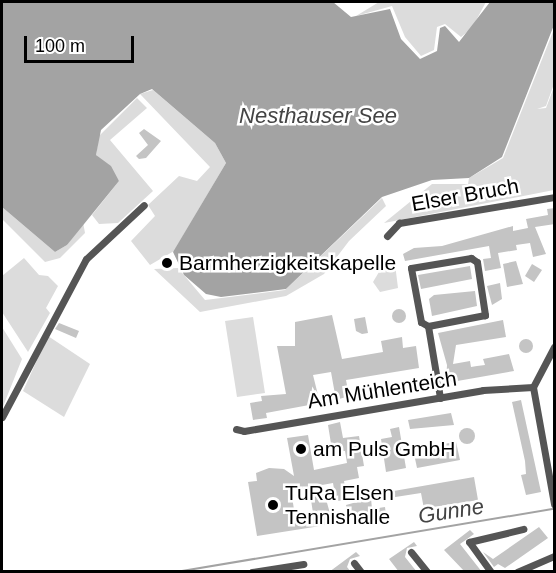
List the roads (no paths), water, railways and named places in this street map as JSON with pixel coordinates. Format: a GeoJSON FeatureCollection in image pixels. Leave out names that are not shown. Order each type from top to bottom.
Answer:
{"type":"FeatureCollection","features":[{"type":"Feature","properties":{"kind":"street","name":"Elser Bruch"},"geometry":{"type":"LineString","coordinates":[[387,237],[399,223],[555,197]]}},
{"type":"Feature","properties":{"kind":"street"},"geometry":{"type":"LineString","coordinates":[[2,417],[86,259],[144,205]]}},
{"type":"Feature","properties":{"kind":"street"},"geometry":{"type":"LineString","coordinates":[[471,258],[477,262],[485,315],[428,326],[421,322],[411,268],[471,258]]}},
{"type":"Feature","properties":{"kind":"street"},"geometry":{"type":"LineString","coordinates":[[428,326],[440,398]]}},
{"type":"Feature","properties":{"kind":"street"},"geometry":{"type":"LineString","coordinates":[[554,504],[533,387],[555,347]]}},
{"type":"Feature","properties":{"kind":"street","name":"Am Mühlenteich"},"geometry":{"type":"LineString","coordinates":[[236,429],[440,398],[533,387]]}},
{"type":"Feature","properties":{"kind":"street"},"geometry":{"type":"LineString","coordinates":[[490,572],[469,542],[523,529]]}},
{"type":"Feature","properties":{"kind":"street"},"geometry":{"type":"LineString","coordinates":[[411,552],[427,572]]}},
{"type":"Feature","properties":{"kind":"street"},"geometry":{"type":"LineString","coordinates":[[517,572],[555,556]]}},
{"type":"Feature","properties":{"kind":"street"},"geometry":{"type":"LineString","coordinates":[[354,563],[361,572]]}},
{"type":"Feature","properties":{"kind":"street"},"geometry":{"type":"LineString","coordinates":[[252,572],[303,564]]}},
{"type":"Feature","properties":{"kind":"water","name":"Nesthauser See"},"geometry":{"type":"Polygon","coordinates":[[[2,2],[333,2],[351,17],[390,9],[401,39],[420,59],[437,51],[440,28],[445,26],[459,42],[490,2],[554,2],[554,25],[502,157],[469,178],[432,180],[382,197],[286,289],[221,297],[206,294],[184,275],[173,252],[226,163],[215,143],[152,89],[140,94],[101,130],[96,155],[111,166],[119,181],[67,245],[55,252],[2,207],[2,2]]]}},
{"type":"Feature","properties":{"kind":"waterway","name":"Gunne"},"geometry":{"type":"LineString","coordinates":[[176,572],[554,509]]}},
{"type":"Feature","properties":{"kind":"place","name":"Barmherzigkeitskapelle"},"geometry":{"type":"Point","coordinates":[167,263]}},
{"type":"Feature","properties":{"kind":"place","name":"am Puls GmbH"},"geometry":{"type":"Point","coordinates":[301,449]}},
{"type":"Feature","properties":{"kind":"place","name":"TuRa Elsen Tennishalle"},"geometry":{"type":"Point","coordinates":[273,505]}}]}
